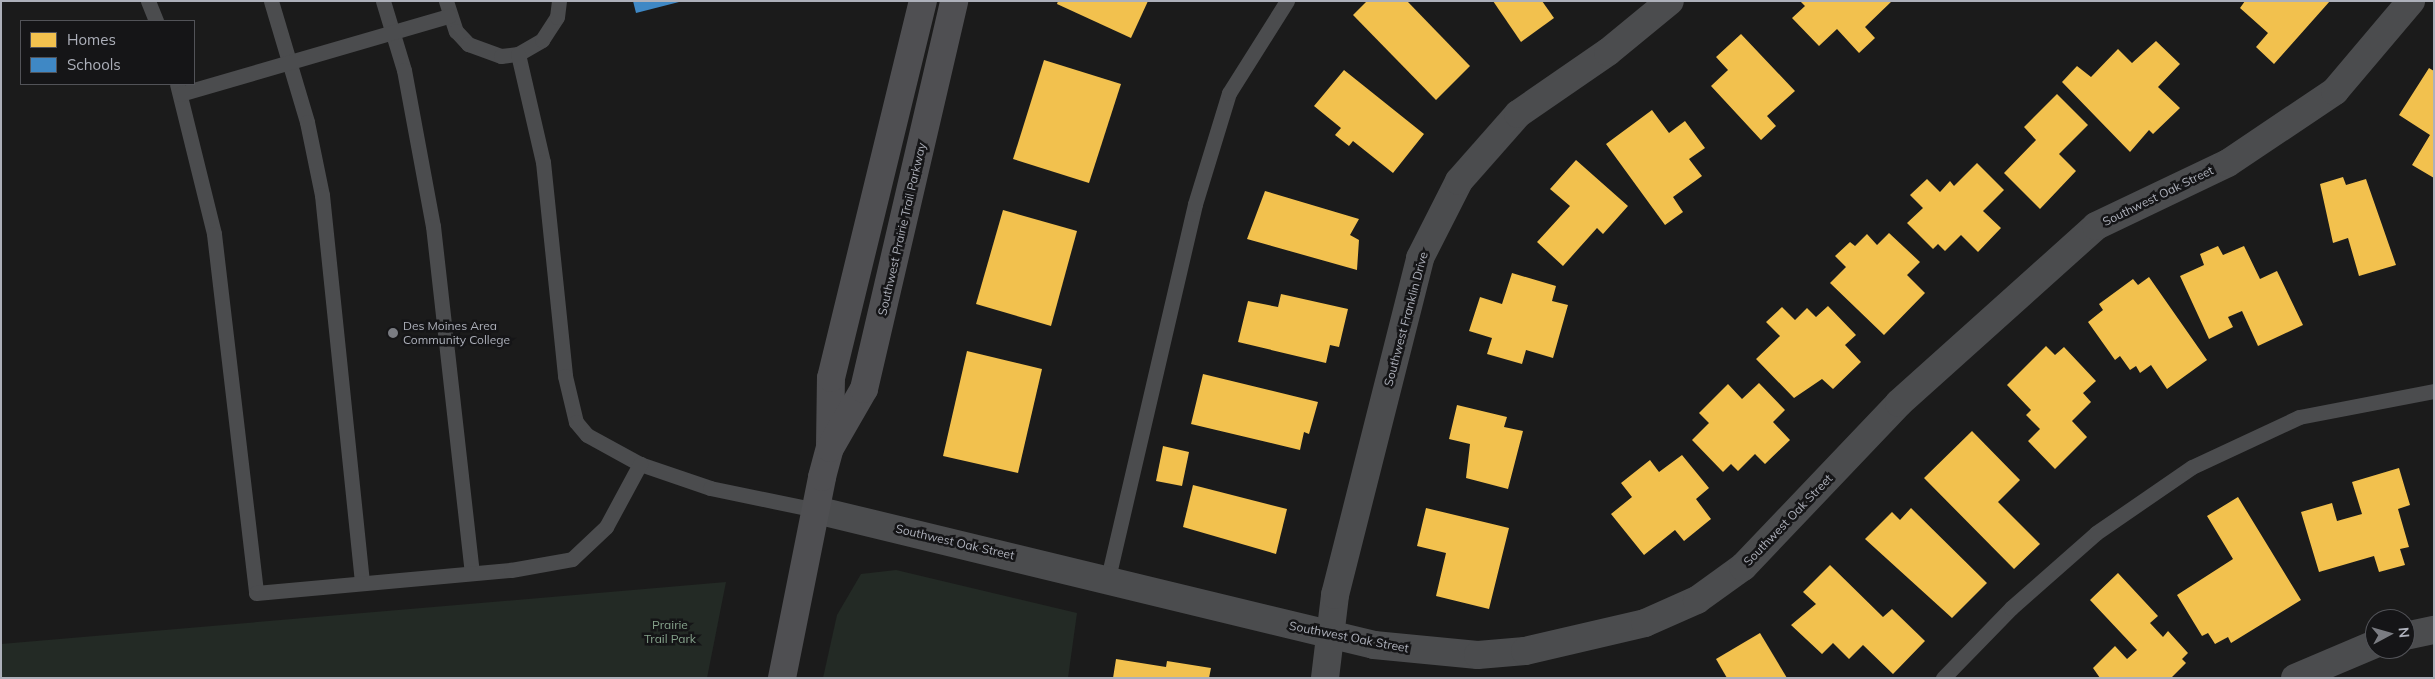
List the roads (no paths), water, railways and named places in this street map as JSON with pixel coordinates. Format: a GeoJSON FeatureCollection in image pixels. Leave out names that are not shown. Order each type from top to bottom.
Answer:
{"type":"FeatureCollection","features":[{"type":"Feature","properties":{"kind":"street","name":"Southwest Prairie Trail Parkway"},"geometry":{"type":"LineString","coordinates":[[782,678],[830,448],[831,378],[923,1]]}},
{"type":"Feature","properties":{"kind":"street","name":"Southwest Prairie Trail Parkway"},"geometry":{"type":"LineString","coordinates":[[830,448],[864,389],[954,1]]}},
{"type":"Feature","properties":{"kind":"street","name":"Southwest Franklin Drive"},"geometry":{"type":"LineString","coordinates":[[1325,678],[1328,635],[1420,258],[1459,181],[1518,114],[1608,52],[1670,1]]}},
{"type":"Feature","properties":{"kind":"street","name":"Southwest Oak Street"},"geometry":{"type":"LineString","coordinates":[[816,510],[1108,578],[1328,635],[1425,652],[1525,651],[1645,623],[1697,600],[1743,567],[1899,403],[2096,226],[2228,163],[2335,91],[2411,1]]}},
{"type":"Feature","properties":{"kind":"street"},"geometry":{"type":"LineString","coordinates":[[2415,634],[2434,630]]}},
{"type":"Feature","properties":{"kind":"street"},"geometry":{"type":"LineString","coordinates":[[2295,678],[2365,648]]}},
{"type":"Feature","properties":{"kind":"lane"},"geometry":{"type":"LineString","coordinates":[[148,1],[156,20]]}},
{"type":"Feature","properties":{"kind":"lane"},"geometry":{"type":"LineString","coordinates":[[271,1],[290,61],[322,195],[362,582]]}},
{"type":"Feature","properties":{"kind":"lane"},"geometry":{"type":"LineString","coordinates":[[383,1],[404,70],[433,226],[472,572]]}},
{"type":"Feature","properties":{"kind":"lane"},"geometry":{"type":"LineString","coordinates":[[195,85],[290,61],[392,31],[447,8],[462,38],[484,53],[518,54],[551,30],[559,1]]}},
{"type":"Feature","properties":{"kind":"lane"},"geometry":{"type":"LineString","coordinates":[[1108,578],[1195,204],[1223,112],[1229,93],[1287,1]]}},
{"type":"Feature","properties":{"kind":"lane"},"geometry":{"type":"LineString","coordinates":[[518,54],[543,162],[565,376],[576,422],[587,435],[640,464],[710,488],[816,510]]}},
{"type":"Feature","properties":{"kind":"lane"},"geometry":{"type":"LineString","coordinates":[[194,85],[178,89],[214,234],[256,593],[472,572],[572,559],[606,527],[640,464]]}},
{"type":"Feature","properties":{"kind":"lane"},"geometry":{"type":"LineString","coordinates":[[1943,678],[2011,608],[2096,533],[2192,467],[2299,417],[2434,391]]}},
{"type":"Feature","properties":{"kind":"place","name":"Des Moines Area Community College"},"geometry":{"type":"Point","coordinates":[393,333]}},
{"type":"Feature","properties":{"kind":"park label","name":"Prairie Trail Park"},"geometry":{"type":"Point","coordinates":[670,632]}}]}
